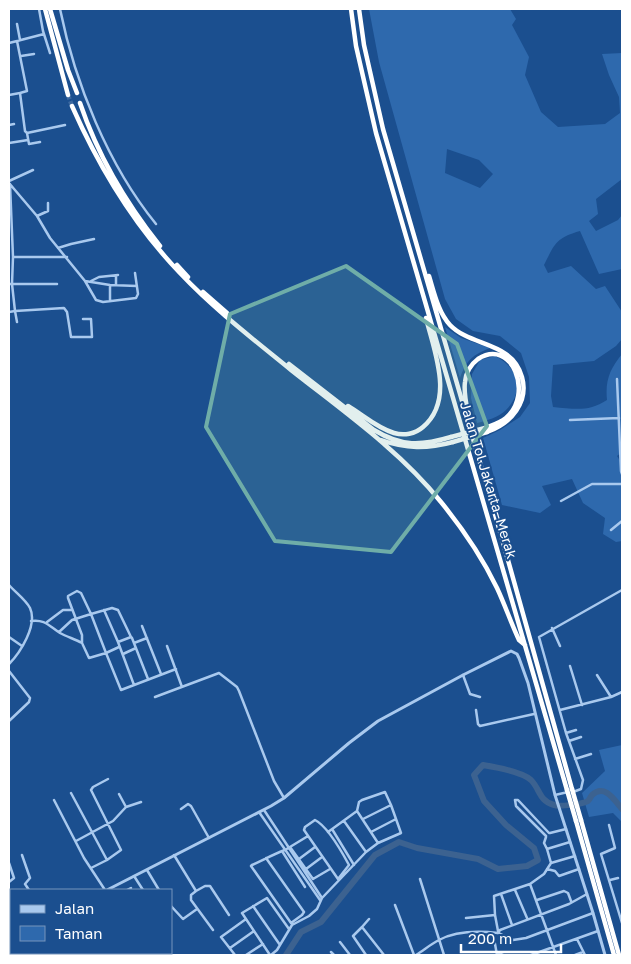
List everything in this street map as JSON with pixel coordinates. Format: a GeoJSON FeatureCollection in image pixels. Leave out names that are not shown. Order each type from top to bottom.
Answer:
{"type":"FeatureCollection","features":[{"type":"Feature","properties":{"kind":"highway"},"geometry":{"type":"LineString","coordinates":[[45,9],[68,95]]}},
{"type":"Feature","properties":{"kind":"highway"},"geometry":{"type":"LineString","coordinates":[[50,9],[68,70],[77,93]]}},
{"type":"Feature","properties":{"kind":"highway","name":"Jalan Tol Jakarta–Merak"},"geometry":{"type":"LineString","coordinates":[[351,9],[363,81],[376,133],[426,310],[569,789]]}},
{"type":"Feature","properties":{"kind":"highway","name":"Jalan Tol Jakarta–Merak"},"geometry":{"type":"LineString","coordinates":[[359,9],[364,45],[383,129],[501,535],[614,955]]}},
{"type":"Feature","properties":{"kind":"highway"},"geometry":{"type":"LineString","coordinates":[[80,102],[100,155],[134,213],[167,255],[196,285],[284,360],[374,430],[399,442],[419,444],[452,440]]}},
{"type":"Feature","properties":{"kind":"highway"},"geometry":{"type":"LineString","coordinates":[[72,106],[100,164],[128,210],[180,274],[255,340],[378,438],[420,478],[463,530],[494,581],[518,637],[525,645]]}},
{"type":"Feature","properties":{"kind":"highway"},"geometry":{"type":"LineString","coordinates":[[378,438],[399,446],[415,448],[434,446],[500,427],[515,413],[521,402],[523,393],[521,374],[515,363],[504,352],[470,338],[451,326],[441,312],[427,271],[423,266]]}},
{"type":"Feature","properties":{"kind":"highway"},"geometry":{"type":"LineString","coordinates":[[336,400],[394,433],[409,434],[425,425],[432,417],[438,403],[440,386],[439,374],[425,315],[426,310]]}},
{"type":"Feature","properties":{"kind":"highway"},"geometry":{"type":"LineString","coordinates":[[474,445],[465,392],[465,379],[468,370],[475,362],[487,355],[493,355],[506,359],[512,366],[518,377],[519,390],[516,402],[509,415],[486,430]]}},
{"type":"Feature","properties":{"kind":"highway","name":"Jalan Tol Jakarta–Merak"},"geometry":{"type":"LineString","coordinates":[[578,821],[619,955]]}},
{"type":"Feature","properties":{"kind":"street"},"geometry":{"type":"LineString","coordinates":[[39,9],[50,53]]}},
{"type":"Feature","properties":{"kind":"street"},"geometry":{"type":"LineString","coordinates":[[60,9],[75,66],[97,126],[133,192],[156,224]]}},
{"type":"Feature","properties":{"kind":"street"},"geometry":{"type":"LineString","coordinates":[[9,94],[27,91],[20,56],[17,24]]}},
{"type":"Feature","properties":{"kind":"street"},"geometry":{"type":"LineString","coordinates":[[9,43],[44,34]]}},
{"type":"Feature","properties":{"kind":"street"},"geometry":{"type":"LineString","coordinates":[[20,56],[34,54]]}},
{"type":"Feature","properties":{"kind":"street"},"geometry":{"type":"LineString","coordinates":[[23,71],[28,70]]}},
{"type":"Feature","properties":{"kind":"street"},"geometry":{"type":"LineString","coordinates":[[20,93],[24,132],[27,133],[31,144],[40,142]]}},
{"type":"Feature","properties":{"kind":"street"},"geometry":{"type":"LineString","coordinates":[[9,125],[14,124]]}},
{"type":"Feature","properties":{"kind":"street"},"geometry":{"type":"LineString","coordinates":[[27,133],[65,125]]}},
{"type":"Feature","properties":{"kind":"street"},"geometry":{"type":"LineString","coordinates":[[9,143],[28,140]]}},
{"type":"Feature","properties":{"kind":"street"},"geometry":{"type":"LineString","coordinates":[[9,183],[33,170]]}},
{"type":"Feature","properties":{"kind":"street"},"geometry":{"type":"LineString","coordinates":[[9,183],[14,257],[10,284],[16,311],[16,322]]}},
{"type":"Feature","properties":{"kind":"street"},"geometry":{"type":"LineString","coordinates":[[9,183],[37,216],[58,248],[85,281],[96,300],[136,298],[138,294],[136,273]]}},
{"type":"Feature","properties":{"kind":"street"},"geometry":{"type":"LineString","coordinates":[[37,216],[48,210],[48,203]]}},
{"type":"Feature","properties":{"kind":"street"},"geometry":{"type":"LineString","coordinates":[[58,248],[94,239]]}},
{"type":"Feature","properties":{"kind":"street"},"geometry":{"type":"LineString","coordinates":[[9,247],[13,246]]}},
{"type":"Feature","properties":{"kind":"street"},"geometry":{"type":"LineString","coordinates":[[14,257],[67,257]]}},
{"type":"Feature","properties":{"kind":"street"},"geometry":{"type":"LineString","coordinates":[[90,282],[97,278],[117,276],[116,286]]}},
{"type":"Feature","properties":{"kind":"street"},"geometry":{"type":"LineString","coordinates":[[85,281],[116,286],[137,286]]}},
{"type":"Feature","properties":{"kind":"street"},"geometry":{"type":"LineString","coordinates":[[10,284],[57,284]]}},
{"type":"Feature","properties":{"kind":"street"},"geometry":{"type":"LineString","coordinates":[[110,285],[110,300]]}},
{"type":"Feature","properties":{"kind":"street"},"geometry":{"type":"LineString","coordinates":[[9,312],[64,308],[67,312],[71,337],[92,337],[91,319],[82,319]]}},
{"type":"Feature","properties":{"kind":"street"},"geometry":{"type":"LineString","coordinates":[[617,379],[620,404],[622,474]]}},
{"type":"Feature","properties":{"kind":"street"},"geometry":{"type":"LineString","coordinates":[[570,420],[619,418]]}},
{"type":"Feature","properties":{"kind":"street"},"geometry":{"type":"LineString","coordinates":[[561,501],[592,484],[622,484]]}},
{"type":"Feature","properties":{"kind":"street"},"geometry":{"type":"LineString","coordinates":[[611,530],[622,521]]}},
{"type":"Feature","properties":{"kind":"street"},"geometry":{"type":"LineString","coordinates":[[9,585],[30,608],[31,620],[29,635],[15,659],[9,664]]}},
{"type":"Feature","properties":{"kind":"street"},"geometry":{"type":"LineString","coordinates":[[555,796],[578,791],[581,789],[583,780],[566,733],[539,638],[540,635],[552,628],[622,590]]}},
{"type":"Feature","properties":{"kind":"street"},"geometry":{"type":"LineString","coordinates":[[119,648],[106,653],[89,658],[68,596],[79,591],[91,614],[106,653],[120,688],[123,690],[176,669]]}},
{"type":"Feature","properties":{"kind":"street"},"geometry":{"type":"LineString","coordinates":[[59,632],[72,620],[112,608],[118,610],[134,643],[148,679]]}},
{"type":"Feature","properties":{"kind":"street"},"geometry":{"type":"LineString","coordinates":[[47,622],[63,610],[72,610]]}},
{"type":"Feature","properties":{"kind":"street"},"geometry":{"type":"LineString","coordinates":[[104,610],[134,685]]}},
{"type":"Feature","properties":{"kind":"street"},"geometry":{"type":"LineString","coordinates":[[31,620],[47,622],[59,632],[82,642]]}},
{"type":"Feature","properties":{"kind":"street"},"geometry":{"type":"LineString","coordinates":[[142,626],[162,674]]}},
{"type":"Feature","properties":{"kind":"street"},"geometry":{"type":"LineString","coordinates":[[552,628],[560,646]]}},
{"type":"Feature","properties":{"kind":"street"},"geometry":{"type":"LineString","coordinates":[[9,637],[22,646]]}},
{"type":"Feature","properties":{"kind":"street"},"geometry":{"type":"LineString","coordinates":[[118,642],[130,637]]}},
{"type":"Feature","properties":{"kind":"street"},"geometry":{"type":"LineString","coordinates":[[134,643],[147,638]]}},
{"type":"Feature","properties":{"kind":"street"},"geometry":{"type":"LineString","coordinates":[[167,646],[182,687]]}},
{"type":"Feature","properties":{"kind":"street"},"geometry":{"type":"LineString","coordinates":[[122,654],[136,648]]}},
{"type":"Feature","properties":{"kind":"street"},"geometry":{"type":"LineString","coordinates":[[108,889],[264,810],[284,798],[349,743],[378,722],[463,674],[506,653],[514,652],[519,658],[528,683],[555,796],[605,955]]}},
{"type":"Feature","properties":{"kind":"street"},"geometry":{"type":"LineString","coordinates":[[570,666],[582,704]]}},
{"type":"Feature","properties":{"kind":"street"},"geometry":{"type":"LineString","coordinates":[[9,671],[30,700],[9,721]]}},
{"type":"Feature","properties":{"kind":"street"},"geometry":{"type":"LineString","coordinates":[[155,697],[219,673],[237,687],[274,781],[284,798]]}},
{"type":"Feature","properties":{"kind":"street"},"geometry":{"type":"LineString","coordinates":[[463,674],[470,694],[480,697]]}},
{"type":"Feature","properties":{"kind":"street"},"geometry":{"type":"LineString","coordinates":[[597,675],[611,698]]}},
{"type":"Feature","properties":{"kind":"street"},"geometry":{"type":"LineString","coordinates":[[560,710],[611,698],[622,692]]}},
{"type":"Feature","properties":{"kind":"street"},"geometry":{"type":"LineString","coordinates":[[476,710],[480,726],[534,714]]}},
{"type":"Feature","properties":{"kind":"street"},"geometry":{"type":"LineString","coordinates":[[566,733],[576,730]]}},
{"type":"Feature","properties":{"kind":"street"},"geometry":{"type":"LineString","coordinates":[[569,741],[581,737]]}},
{"type":"Feature","properties":{"kind":"street"},"geometry":{"type":"LineString","coordinates":[[575,759],[591,754]]}},
{"type":"Feature","properties":{"kind":"street"},"geometry":{"type":"LineString","coordinates":[[91,868],[121,850],[91,790],[108,779]]}},
{"type":"Feature","properties":{"kind":"street"},"geometry":{"type":"LineString","coordinates":[[289,928],[268,898],[242,914],[271,955],[277,950],[289,928],[317,909],[321,899],[366,852],[401,833],[391,805],[386,794],[383,792],[360,802],[357,811],[328,832]]}},
{"type":"Feature","properties":{"kind":"street"},"geometry":{"type":"LineString","coordinates":[[72,793],[91,833],[107,860]]}},
{"type":"Feature","properties":{"kind":"street"},"geometry":{"type":"LineString","coordinates":[[119,794],[126,807]]}},
{"type":"Feature","properties":{"kind":"street"},"geometry":{"type":"LineString","coordinates":[[54,800],[91,868],[105,889]]}},
{"type":"Feature","properties":{"kind":"street"},"geometry":{"type":"LineString","coordinates":[[546,836],[516,806],[515,800],[518,800],[549,833]]}},
{"type":"Feature","properties":{"kind":"street"},"geometry":{"type":"LineString","coordinates":[[76,841],[117,818],[126,807],[141,802]]}},
{"type":"Feature","properties":{"kind":"street"},"geometry":{"type":"LineString","coordinates":[[181,808],[188,804],[191,806],[209,838]]}},
{"type":"Feature","properties":{"kind":"street"},"geometry":{"type":"LineString","coordinates":[[363,819],[391,805]]}},
{"type":"Feature","properties":{"kind":"street"},"geometry":{"type":"LineString","coordinates":[[264,810],[305,887]]}},
{"type":"Feature","properties":{"kind":"street"},"geometry":{"type":"LineString","coordinates":[[357,811],[378,844]]}},
{"type":"Feature","properties":{"kind":"street"},"geometry":{"type":"LineString","coordinates":[[259,812],[283,843]]}},
{"type":"Feature","properties":{"kind":"street"},"geometry":{"type":"LineString","coordinates":[[371,832],[396,818]]}},
{"type":"Feature","properties":{"kind":"street"},"geometry":{"type":"LineString","coordinates":[[315,820],[328,832],[349,865],[338,879],[304,828],[315,820]]}},
{"type":"Feature","properties":{"kind":"street"},"geometry":{"type":"LineString","coordinates":[[267,824],[271,821]]}},
{"type":"Feature","properties":{"kind":"street"},"geometry":{"type":"LineString","coordinates":[[344,821],[366,852]]}},
{"type":"Feature","properties":{"kind":"street"},"geometry":{"type":"LineString","coordinates":[[609,826],[615,848],[601,854],[622,923]]}},
{"type":"Feature","properties":{"kind":"street"},"geometry":{"type":"LineString","coordinates":[[565,827],[546,836],[544,843],[551,863],[544,874],[530,884],[494,896],[498,932],[506,938],[516,940],[593,913]]}},
{"type":"Feature","properties":{"kind":"street"},"geometry":{"type":"LineString","coordinates":[[332,829],[354,865]]}},
{"type":"Feature","properties":{"kind":"street"},"geometry":{"type":"LineString","coordinates":[[266,858],[304,912],[302,916],[291,923],[251,868],[252,864],[286,849],[308,836]]}},
{"type":"Feature","properties":{"kind":"street"},"geometry":{"type":"LineString","coordinates":[[547,849],[570,842]]}},
{"type":"Feature","properties":{"kind":"street"},"geometry":{"type":"LineString","coordinates":[[299,858],[315,847]]}},
{"type":"Feature","properties":{"kind":"street"},"geometry":{"type":"LineString","coordinates":[[286,849],[299,858],[312,878],[315,879],[330,869]]}},
{"type":"Feature","properties":{"kind":"street"},"geometry":{"type":"LineString","coordinates":[[286,849],[321,899]]}},
{"type":"Feature","properties":{"kind":"street"},"geometry":{"type":"LineString","coordinates":[[22,855],[30,878],[25,884],[28,889]]}},
{"type":"Feature","properties":{"kind":"street"},"geometry":{"type":"LineString","coordinates":[[174,856],[196,890]]}},
{"type":"Feature","properties":{"kind":"street"},"geometry":{"type":"LineString","coordinates":[[551,863],[575,856]]}},
{"type":"Feature","properties":{"kind":"street"},"geometry":{"type":"LineString","coordinates":[[306,869],[322,857]]}},
{"type":"Feature","properties":{"kind":"street"},"geometry":{"type":"LineString","coordinates":[[9,862],[14,878],[9,882]]}},
{"type":"Feature","properties":{"kind":"street"},"geometry":{"type":"LineString","coordinates":[[146,869],[158,889]]}},
{"type":"Feature","properties":{"kind":"street"},"geometry":{"type":"LineString","coordinates":[[548,869],[555,871],[558,876],[579,869]]}},
{"type":"Feature","properties":{"kind":"street"},"geometry":{"type":"LineString","coordinates":[[134,875],[142,889]]}},
{"type":"Feature","properties":{"kind":"street"},"geometry":{"type":"LineString","coordinates":[[610,880],[618,878]]}},
{"type":"Feature","properties":{"kind":"street"},"geometry":{"type":"LineString","coordinates":[[420,879],[444,955]]}},
{"type":"Feature","properties":{"kind":"street"},"geometry":{"type":"LineString","coordinates":[[530,884],[556,955]]}},
{"type":"Feature","properties":{"kind":"street"},"geometry":{"type":"LineString","coordinates":[[213,930],[190,897],[196,890],[210,886],[228,915]]}},
{"type":"Feature","properties":{"kind":"street"},"geometry":{"type":"LineString","coordinates":[[515,890],[527,918]]}},
{"type":"Feature","properties":{"kind":"street"},"geometry":{"type":"LineString","coordinates":[[537,900],[564,891],[568,892],[571,901]]}},
{"type":"Feature","properties":{"kind":"street"},"geometry":{"type":"LineString","coordinates":[[501,894],[512,925]]}},
{"type":"Feature","properties":{"kind":"street"},"geometry":{"type":"LineString","coordinates":[[395,905],[415,955],[422,954],[440,939],[460,934],[498,932],[527,918],[569,904],[571,901],[587,894]]}},
{"type":"Feature","properties":{"kind":"street"},"geometry":{"type":"LineString","coordinates":[[253,906],[280,945]]}},
{"type":"Feature","properties":{"kind":"street"},"geometry":{"type":"LineString","coordinates":[[172,907],[183,919],[198,909]]}},
{"type":"Feature","properties":{"kind":"street"},"geometry":{"type":"LineString","coordinates":[[466,918],[495,916]]}},
{"type":"Feature","properties":{"kind":"street"},"geometry":{"type":"LineString","coordinates":[[234,955],[222,936],[246,919]]}},
{"type":"Feature","properties":{"kind":"street"},"geometry":{"type":"LineString","coordinates":[[366,955],[353,936],[369,919]]}},
{"type":"Feature","properties":{"kind":"street"},"geometry":{"type":"LineString","coordinates":[[362,927],[384,955]]}},
{"type":"Feature","properties":{"kind":"street"},"geometry":{"type":"LineString","coordinates":[[230,948],[254,931]]}},
{"type":"Feature","properties":{"kind":"street"},"geometry":{"type":"LineString","coordinates":[[531,955],[598,931]]}},
{"type":"Feature","properties":{"kind":"street"},"geometry":{"type":"LineString","coordinates":[[494,933],[496,954],[503,955]]}},
{"type":"Feature","properties":{"kind":"street"},"geometry":{"type":"LineString","coordinates":[[575,955],[584,954],[577,939]]}},
{"type":"Feature","properties":{"kind":"street"},"geometry":{"type":"LineString","coordinates":[[340,942],[350,955]]}},
{"type":"Feature","properties":{"kind":"street"},"geometry":{"type":"LineString","coordinates":[[246,955],[262,944]]}},
{"type":"Feature","properties":{"kind":"street"},"geometry":{"type":"LineString","coordinates":[[331,952],[334,955]]}},
{"type":"Feature","properties":{"kind":"highlighted area"},"geometry":{"type":"Polygon","coordinates":[[[346,266],[457,344],[487,426],[391,552],[275,541],[206,427],[230,314],[346,266]]]}},
{"type":"Feature","properties":{"kind":"green space"},"geometry":{"type":"Polygon","coordinates":[[[369,9],[510,9],[516,19],[512,25],[529,57],[525,75],[541,112],[558,127],[605,124],[620,113],[619,97],[602,54],[622,53],[622,179],[596,199],[598,214],[589,221],[596,231],[618,220],[622,215],[622,269],[599,274],[580,231],[566,236],[557,242],[544,265],[548,273],[571,266],[596,289],[605,286],[622,312],[622,339],[616,346],[594,361],[553,365],[551,396],[553,407],[582,409],[607,400],[609,375],[622,354],[622,452],[617,456],[622,464],[622,541],[616,542],[603,534],[605,518],[583,503],[572,479],[542,486],[551,505],[540,513],[502,505],[483,438],[520,417],[530,403],[529,377],[521,353],[500,336],[473,331],[456,319],[445,299],[379,62],[369,9]],[[447,149],[445,173],[480,188],[493,174],[479,160],[447,149]]]}},
{"type":"Feature","properties":{"kind":"green space"},"geometry":{"type":"Polygon","coordinates":[[[445,327],[461,338],[490,348],[471,358],[460,378],[445,327]]]}},
{"type":"Feature","properties":{"kind":"green space"},"geometry":{"type":"Polygon","coordinates":[[[495,356],[509,366],[514,373],[517,387],[516,395],[506,410],[492,418],[477,423],[471,398],[472,374],[480,360],[495,356]]]}},
{"type":"Feature","properties":{"kind":"green space"},"geometry":{"type":"Polygon","coordinates":[[[622,745],[622,822],[613,813],[589,817],[582,793],[605,771],[599,750],[622,745]]]}},
{"type":"Feature","properties":{"kind":"waterway"},"geometry":{"type":"LineString","coordinates":[[286,955],[301,932],[321,922],[375,855],[399,842],[417,848],[478,859],[498,869],[527,866],[538,860],[534,848],[506,825],[484,801],[474,775],[483,765],[508,770],[527,777],[534,783],[545,801],[557,806],[588,801],[592,795],[601,791],[609,794],[622,809]]}},
{"type":"Feature","properties":{"kind":"tunnel"},"geometry":{"type":"LineString","coordinates":[[68,95],[72,106]]}}]}
